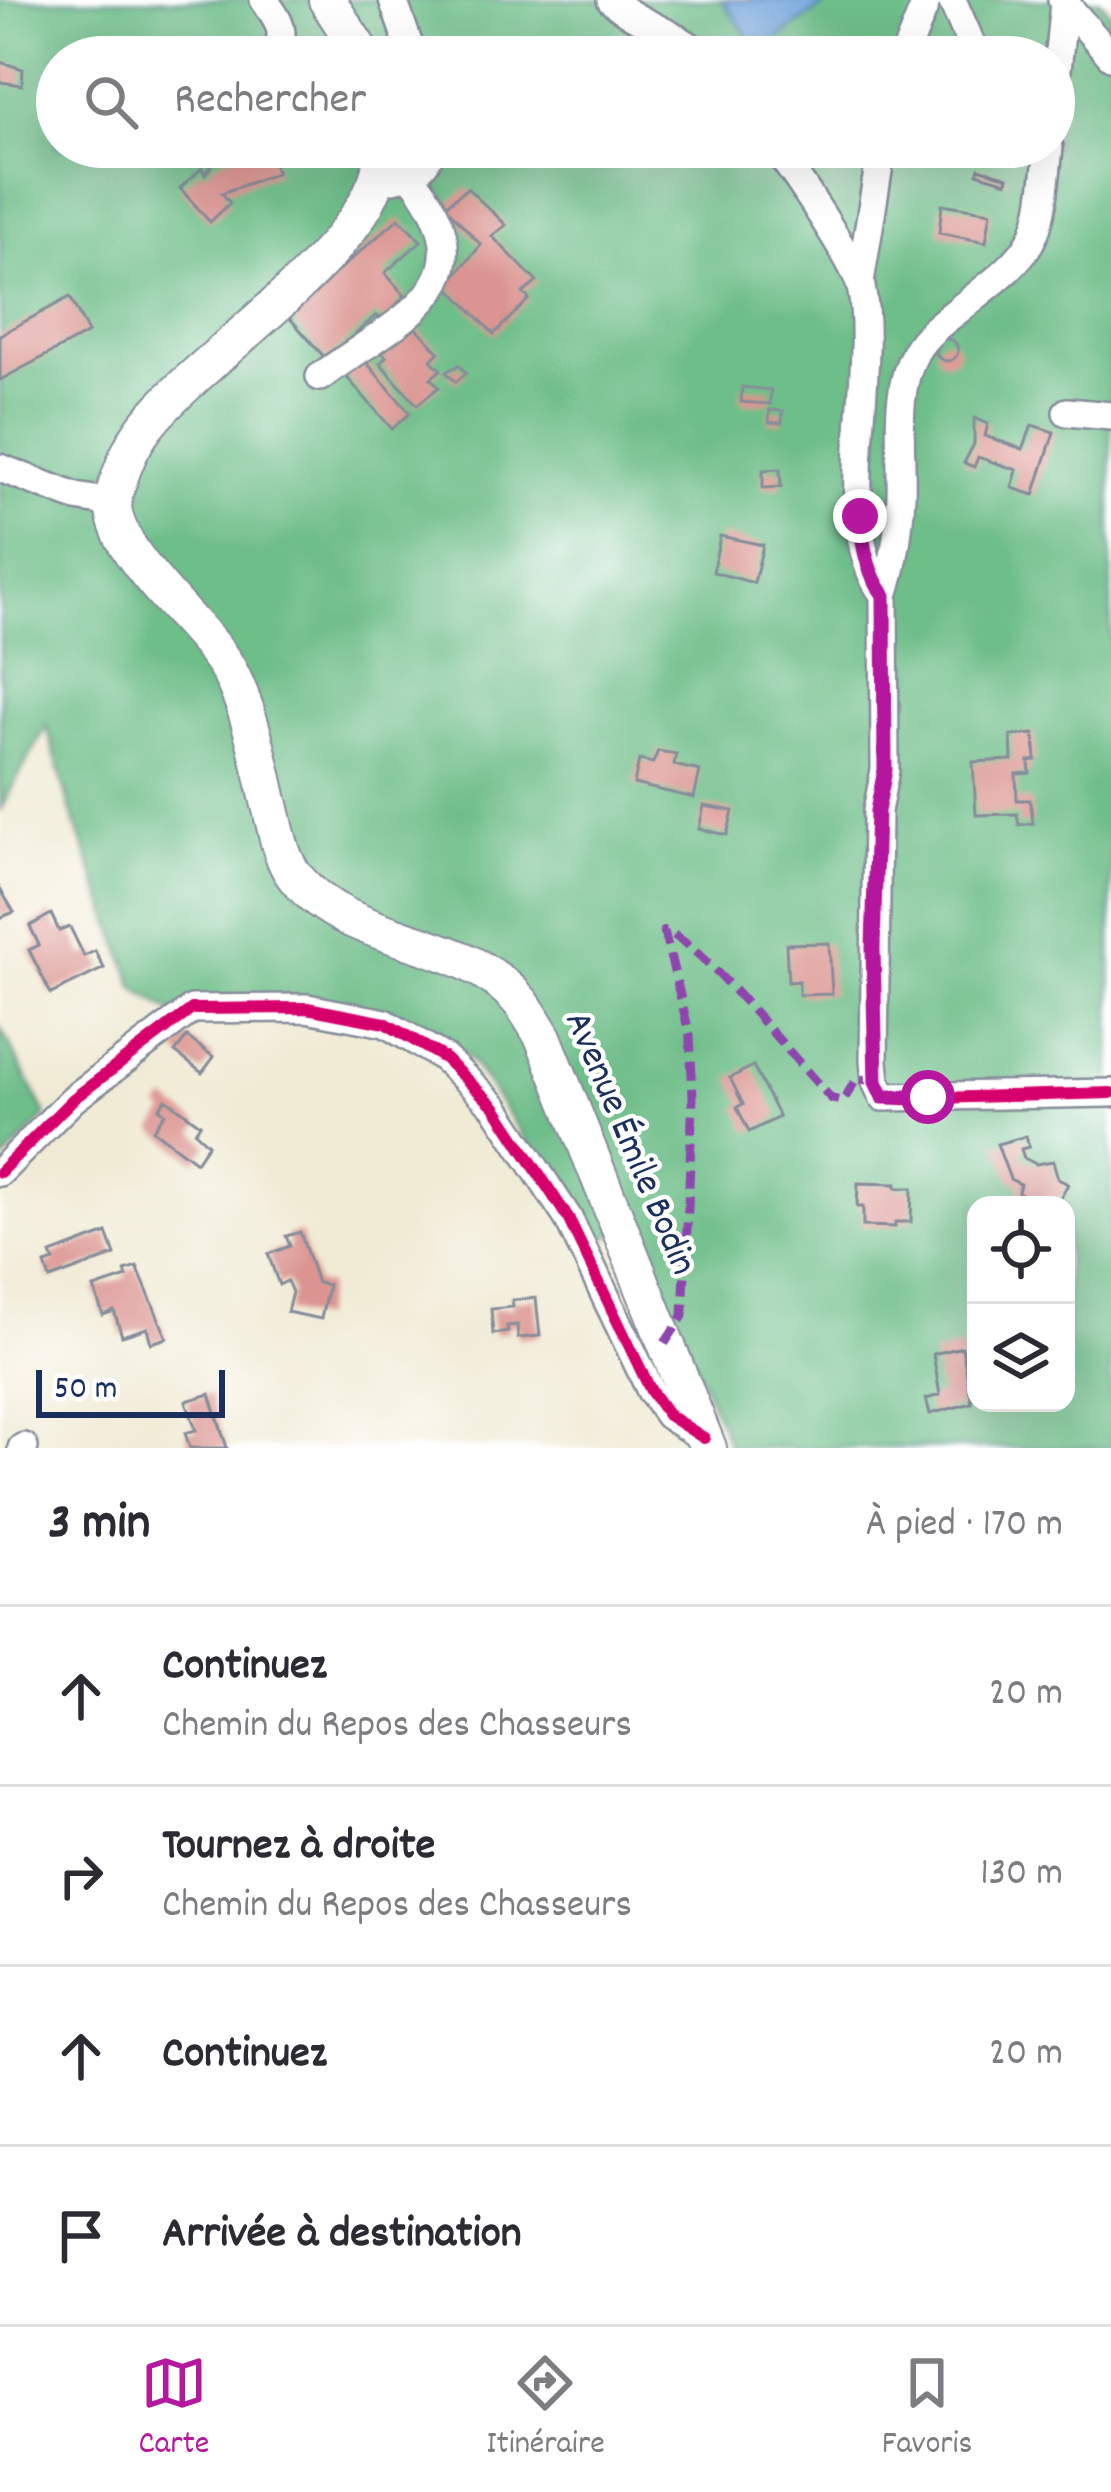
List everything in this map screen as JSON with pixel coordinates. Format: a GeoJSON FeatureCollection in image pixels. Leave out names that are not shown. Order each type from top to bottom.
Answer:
{"type":"FeatureCollection","features":[{"type":"Feature","properties":{"kind":"main road"},"geometry":{"type":"LineString","coordinates":[[327,0],[350,36]]}},
{"type":"Feature","properties":{"kind":"main road"},"geometry":{"type":"LineString","coordinates":[[112,503],[126,456],[147,425],[345,235],[401,168]]}},
{"type":"Feature","properties":{"kind":"main road","name":"Avenue Émile Bodin"},"geometry":{"type":"LineString","coordinates":[[112,503],[125,540],[146,574],[229,669],[244,706],[278,843],[296,878],[351,922],[454,956],[496,980],[518,999],[543,1037],[706,1443]]}},
{"type":"Feature","properties":{"kind":"street"},"geometry":{"type":"LineString","coordinates":[[264,0],[281,36]]}},
{"type":"Feature","properties":{"kind":"street"},"geometry":{"type":"LineString","coordinates":[[393,0],[405,36]]}},
{"type":"Feature","properties":{"kind":"street"},"geometry":{"type":"LineString","coordinates":[[611,0],[626,14],[675,36]]}},
{"type":"Feature","properties":{"kind":"street"},"geometry":{"type":"LineString","coordinates":[[912,36],[927,0]]}},
{"type":"Feature","properties":{"kind":"street"},"geometry":{"type":"LineString","coordinates":[[952,0],[968,36]]}},
{"type":"Feature","properties":{"kind":"street"},"geometry":{"type":"LineString","coordinates":[[1063,2],[1111,56]]}},
{"type":"Feature","properties":{"kind":"street"},"geometry":{"type":"LineString","coordinates":[[1060,36],[1063,2]]}},
{"type":"Feature","properties":{"kind":"street"},"geometry":{"type":"LineString","coordinates":[[320,377],[394,330],[432,292],[445,248],[441,223],[411,168]]}},
{"type":"Feature","properties":{"kind":"street"},"geometry":{"type":"LineString","coordinates":[[787,168],[860,282]]}},
{"type":"Feature","properties":{"kind":"street"},"geometry":{"type":"LineString","coordinates":[[879,168],[860,282],[866,337],[860,516],[874,582],[884,595]]}},
{"type":"Feature","properties":{"kind":"street"},"geometry":{"type":"LineString","coordinates":[[1042,168],[1041,222],[1031,245],[1011,268],[931,331],[916,350],[907,374],[896,544],[884,595],[885,770],[877,811],[873,948],[876,1082],[883,1097],[905,1099],[1111,1093]]}},
{"type":"Feature","properties":{"kind":"street"},"geometry":{"type":"LineString","coordinates":[[1067,412],[1111,416]]}},
{"type":"Feature","properties":{"kind":"street"},"geometry":{"type":"LineString","coordinates":[[0,468],[76,497],[112,503]]}},
{"type":"Feature","properties":{"kind":"street"},"geometry":{"type":"LineString","coordinates":[[0,1172],[73,1099],[192,1009],[307,1008],[385,1023],[444,1058],[495,1107],[568,1218],[651,1391],[668,1414],[706,1443]]}},
{"type":"Feature","properties":{"kind":"green space"},"geometry":{"type":"Polygon","coordinates":[[[0,0],[1100,0],[1111,13],[1111,1448],[730,1448],[636,1222],[597,1242],[469,1058],[399,1017],[285,994],[178,1016],[135,988],[70,808],[47,726],[0,809],[0,0]]]}},
{"type":"Feature","properties":{"kind":"green space"},"geometry":{"type":"Polygon","coordinates":[[[0,1027],[46,1115],[0,1165],[0,1027]]]}},
{"type":"Feature","properties":{"kind":"water"},"geometry":{"type":"Polygon","coordinates":[[[722,0],[831,0],[781,36],[748,36],[722,0]]]}},
{"type":"Feature","properties":{"kind":"building"},"geometry":{"type":"Polygon","coordinates":[[[0,62],[23,69],[22,85],[0,82],[0,62]]]}},
{"type":"Feature","properties":{"kind":"building"},"geometry":{"type":"Polygon","coordinates":[[[202,168],[205,174],[210,168],[275,168],[277,173],[222,193],[230,203],[210,222],[180,188],[202,168]]]}},
{"type":"Feature","properties":{"kind":"building"},"geometry":{"type":"Polygon","coordinates":[[[979,168],[1008,177],[1007,182],[977,173],[979,168]]]}},
{"type":"Feature","properties":{"kind":"building"},"geometry":{"type":"Polygon","coordinates":[[[467,188],[506,225],[492,236],[537,282],[523,293],[529,299],[494,334],[447,285],[481,245],[445,206],[467,188]]]}},
{"type":"Feature","properties":{"kind":"building"},"geometry":{"type":"Polygon","coordinates":[[[942,204],[991,212],[986,242],[939,233],[942,204]]]}},
{"type":"Feature","properties":{"kind":"building"},"geometry":{"type":"Polygon","coordinates":[[[399,218],[421,241],[385,273],[405,296],[395,306],[400,312],[385,324],[376,315],[327,360],[287,315],[399,218]]]}},
{"type":"Feature","properties":{"kind":"building"},"geometry":{"type":"Polygon","coordinates":[[[70,297],[88,333],[0,380],[0,335],[70,297]]]}},
{"type":"Feature","properties":{"kind":"building"},"geometry":{"type":"Polygon","coordinates":[[[414,325],[439,352],[431,360],[441,370],[431,378],[439,387],[417,405],[380,363],[386,357],[380,350],[414,325]]]}},
{"type":"Feature","properties":{"kind":"building"},"geometry":{"type":"Polygon","coordinates":[[[947,339],[958,350],[947,361],[936,350],[947,339]]]}},
{"type":"Feature","properties":{"kind":"building"},"geometry":{"type":"Polygon","coordinates":[[[361,356],[410,413],[392,429],[342,372],[361,356]]]}},
{"type":"Feature","properties":{"kind":"building"},"geometry":{"type":"Polygon","coordinates":[[[459,365],[466,373],[456,382],[446,372],[459,365]]]}},
{"type":"Feature","properties":{"kind":"building"},"geometry":{"type":"Polygon","coordinates":[[[742,387],[771,390],[770,404],[741,402],[742,387]]]}},
{"type":"Feature","properties":{"kind":"building"},"geometry":{"type":"Polygon","coordinates":[[[770,410],[783,411],[782,423],[769,422],[770,410]]]}},
{"type":"Feature","properties":{"kind":"building"},"geometry":{"type":"Polygon","coordinates":[[[974,418],[988,424],[985,436],[1023,449],[1032,425],[1054,432],[1034,495],[1012,488],[1017,470],[978,457],[974,467],[964,463],[974,444],[974,418]]]}},
{"type":"Feature","properties":{"kind":"building"},"geometry":{"type":"Polygon","coordinates":[[[780,469],[781,487],[763,488],[763,470],[780,469]]]}},
{"type":"Feature","properties":{"kind":"building"},"geometry":{"type":"Polygon","coordinates":[[[720,536],[763,545],[754,583],[713,572],[720,536]]]}},
{"type":"Feature","properties":{"kind":"building"},"geometry":{"type":"Polygon","coordinates":[[[1034,734],[1036,760],[1029,761],[1030,773],[1016,774],[1017,800],[1030,800],[1033,823],[1019,825],[1017,814],[976,815],[973,762],[1012,760],[1011,736],[1034,734]]]}},
{"type":"Feature","properties":{"kind":"building"},"geometry":{"type":"Polygon","coordinates":[[[658,751],[676,754],[674,765],[700,771],[694,798],[634,784],[639,760],[653,763],[658,751]]]}},
{"type":"Feature","properties":{"kind":"building"},"geometry":{"type":"Polygon","coordinates":[[[704,806],[733,811],[727,835],[699,829],[704,806]]]}},
{"type":"Feature","properties":{"kind":"building"},"geometry":{"type":"Polygon","coordinates":[[[0,889],[14,912],[0,918],[0,889]]]}},
{"type":"Feature","properties":{"kind":"building"},"geometry":{"type":"Polygon","coordinates":[[[51,914],[59,931],[70,927],[84,956],[95,951],[104,968],[51,994],[29,950],[39,945],[30,926],[51,914]]]}},
{"type":"Feature","properties":{"kind":"building"},"geometry":{"type":"Polygon","coordinates":[[[829,943],[832,994],[799,995],[799,981],[788,982],[786,944],[829,943]]]}},
{"type":"Feature","properties":{"kind":"building"},"geometry":{"type":"Polygon","coordinates":[[[187,1037],[214,1057],[202,1073],[175,1052],[187,1037]]]}},
{"type":"Feature","properties":{"kind":"building"},"geometry":{"type":"Polygon","coordinates":[[[753,1066],[779,1117],[749,1132],[737,1107],[743,1104],[730,1078],[753,1066]]]}},
{"type":"Feature","properties":{"kind":"building"},"geometry":{"type":"Polygon","coordinates":[[[166,1099],[200,1124],[195,1132],[208,1144],[196,1162],[153,1130],[165,1113],[159,1108],[166,1099]]]}},
{"type":"Feature","properties":{"kind":"building"},"geometry":{"type":"Polygon","coordinates":[[[1026,1136],[1029,1147],[1021,1149],[1024,1158],[1036,1164],[1053,1161],[1058,1179],[1068,1184],[1062,1196],[1018,1192],[1020,1184],[1010,1179],[997,1144],[1026,1136]]]}},
{"type":"Feature","properties":{"kind":"building"},"geometry":{"type":"Polygon","coordinates":[[[858,1183],[912,1188],[911,1222],[895,1222],[895,1227],[863,1226],[863,1207],[857,1207],[858,1183]]]}},
{"type":"Feature","properties":{"kind":"building"},"geometry":{"type":"Polygon","coordinates":[[[300,1232],[317,1283],[328,1285],[321,1319],[287,1312],[292,1292],[287,1281],[279,1285],[268,1254],[290,1246],[286,1236],[300,1232]]]}},
{"type":"Feature","properties":{"kind":"building"},"geometry":{"type":"Polygon","coordinates":[[[107,1233],[115,1255],[50,1279],[45,1264],[54,1261],[51,1254],[107,1233]]]}},
{"type":"Feature","properties":{"kind":"building"},"geometry":{"type":"Polygon","coordinates":[[[137,1267],[167,1338],[151,1343],[147,1328],[122,1336],[114,1311],[103,1315],[94,1288],[127,1277],[125,1271],[137,1267]]]}},
{"type":"Feature","properties":{"kind":"building"},"geometry":{"type":"Polygon","coordinates":[[[536,1298],[540,1336],[518,1338],[517,1325],[493,1334],[491,1309],[513,1307],[512,1300],[536,1298]]]}},
{"type":"Feature","properties":{"kind":"building"},"geometry":{"type":"Polygon","coordinates":[[[962,1347],[967,1404],[930,1414],[926,1399],[940,1395],[933,1354],[962,1347]]]}},
{"type":"Feature","properties":{"kind":"building"},"geometry":{"type":"Polygon","coordinates":[[[210,1394],[227,1448],[190,1448],[185,1433],[196,1430],[186,1401],[210,1394]]]}},
{"type":"Feature","properties":{"kind":"marked path"},"geometry":{"type":"LineString","coordinates":[[665,1343],[683,1316],[693,1097],[690,1036],[664,931],[699,955],[832,1099],[843,1101],[857,1078],[876,1082]]}},
{"type":"Feature","properties":{"kind":"cycle path"},"geometry":{"type":"LineString","coordinates":[[860,516],[866,558],[884,595],[885,770],[877,811],[873,948],[876,1082],[883,1097],[905,1099],[1111,1093]]}},
{"type":"Feature","properties":{"kind":"cycle path"},"geometry":{"type":"LineString","coordinates":[[0,1172],[73,1099],[192,1009],[307,1008],[385,1023],[444,1058],[495,1107],[568,1218],[651,1391],[668,1415],[704,1438]]}},
{"type":"Feature","properties":{"kind":"route"},"geometry":{"type":"LineString","coordinates":[[860,516],[874,582],[884,595],[885,770],[877,811],[873,948],[876,1082],[883,1097],[928,1097]]}}]}
